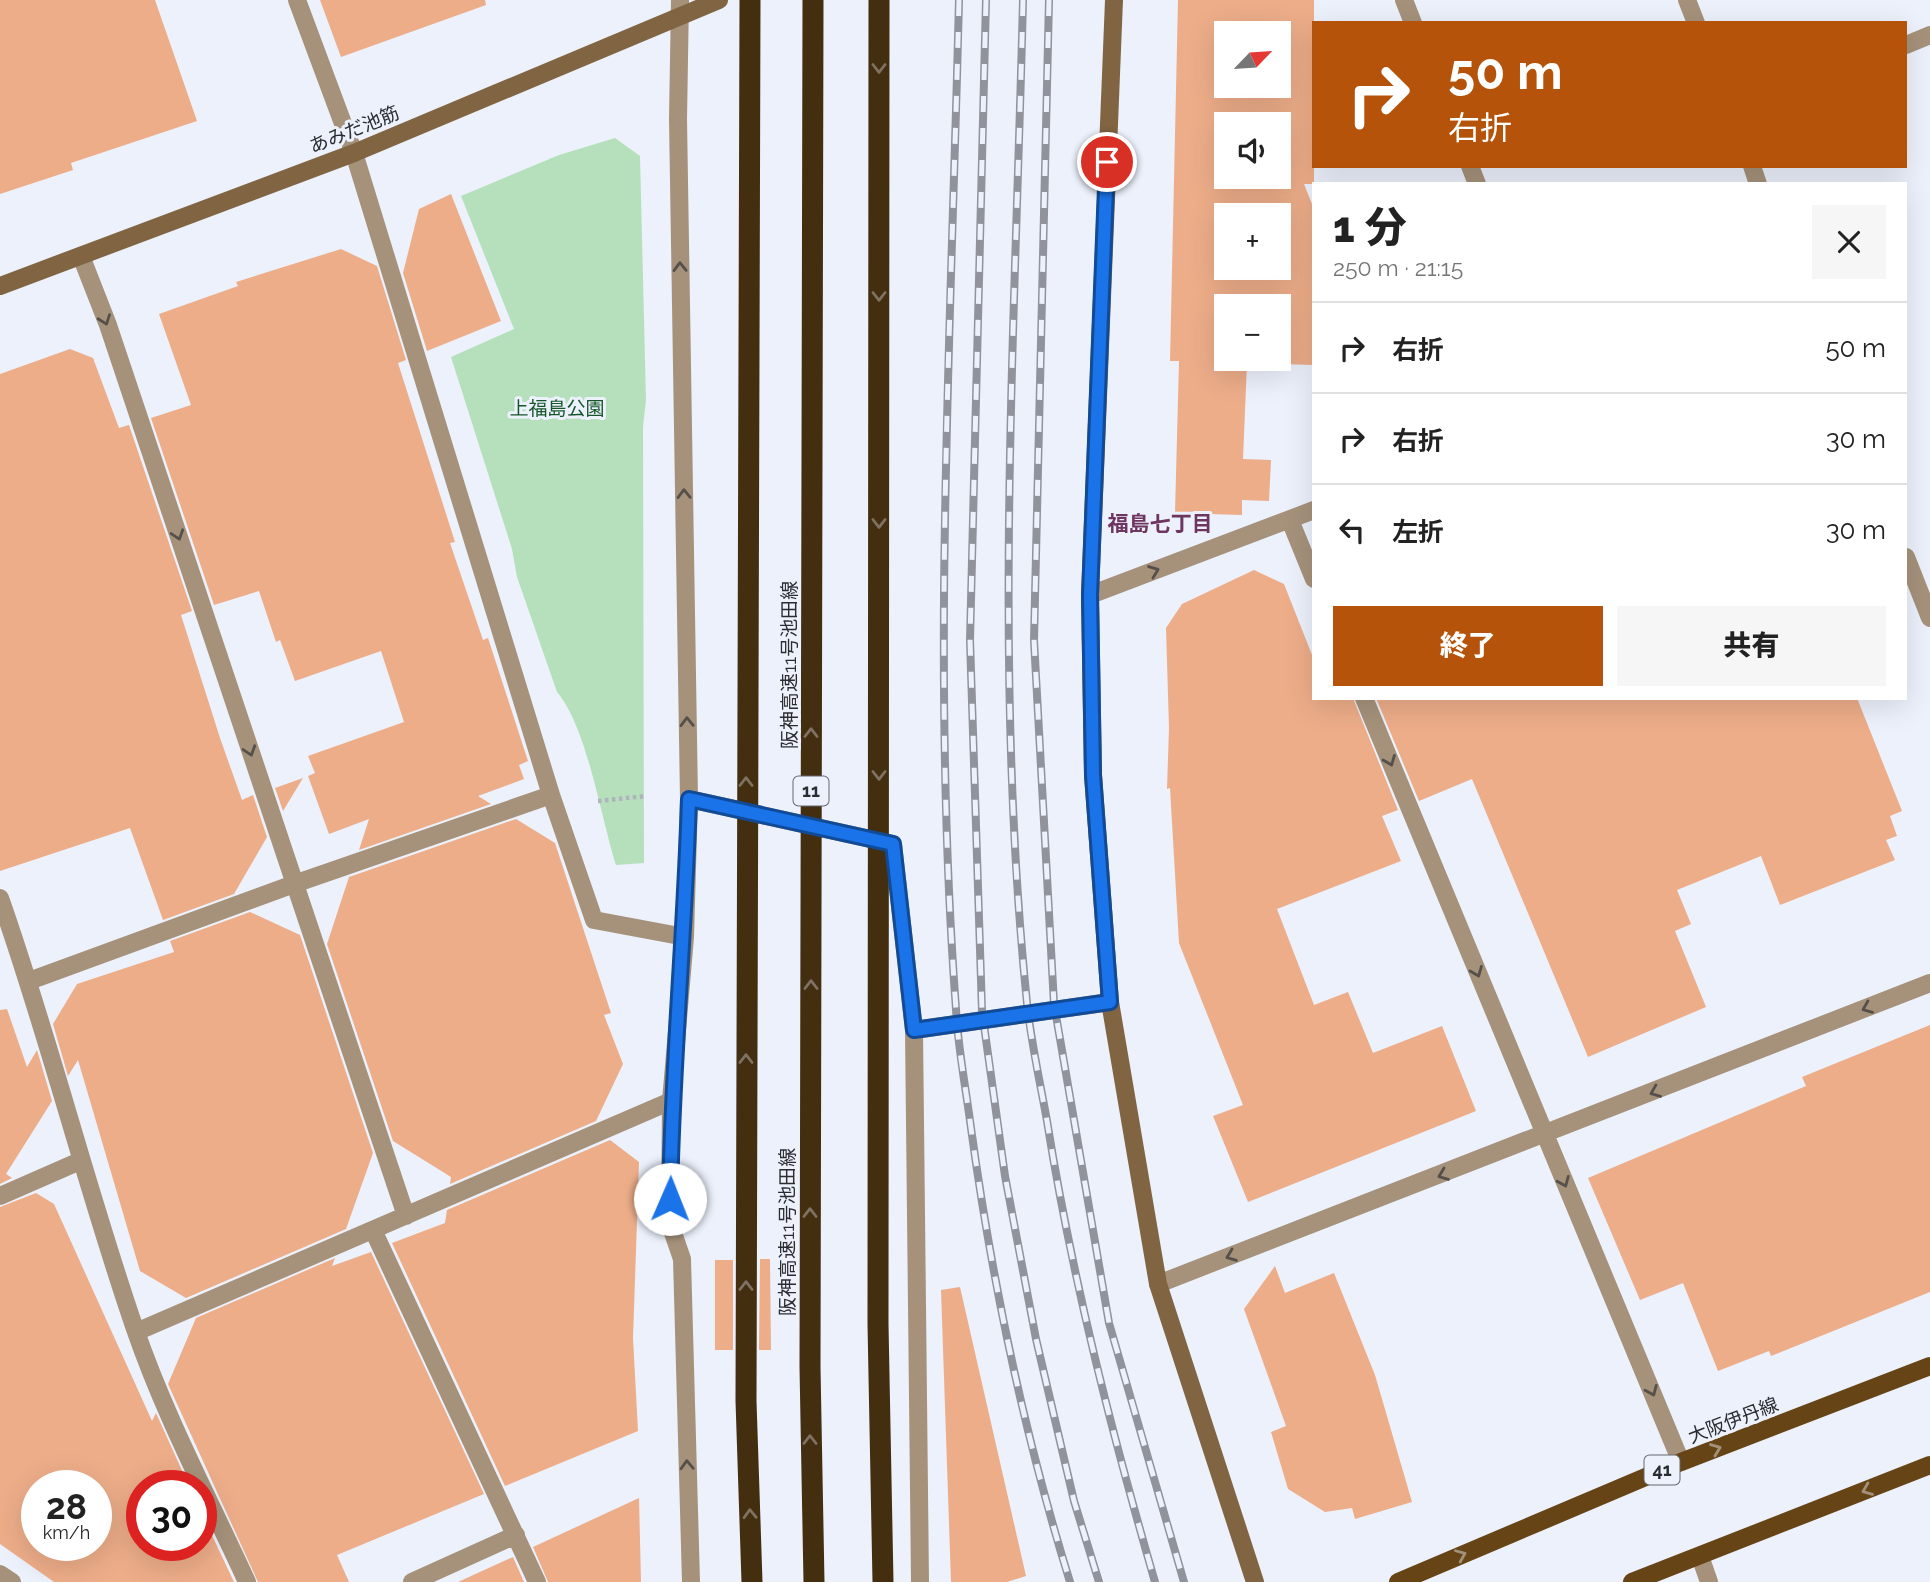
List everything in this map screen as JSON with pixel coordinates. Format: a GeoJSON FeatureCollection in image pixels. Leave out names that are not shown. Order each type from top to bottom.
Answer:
{"type":"FeatureCollection","features":[{"type":"Feature","properties":{"kind":"highway"},"geometry":{"type":"LineString","coordinates":[[750,0],[746,1401],[752,1582]]}},
{"type":"Feature","properties":{"kind":"highway","name":"阪神高速11号池田線"},"geometry":{"type":"LineString","coordinates":[[813,0],[810,1367],[814,1582]]}},
{"type":"Feature","properties":{"kind":"highway"},"geometry":{"type":"LineString","coordinates":[[879,0],[878,1324],[883,1582]]}},
{"type":"Feature","properties":{"kind":"main road","name":"大阪伊丹線"},"geometry":{"type":"LineString","coordinates":[[1398,1582],[1681,1462],[1930,1366]]}},
{"type":"Feature","properties":{"kind":"main road"},"geometry":{"type":"LineString","coordinates":[[1632,1582],[1930,1465]]}},
{"type":"Feature","properties":{"kind":"street"},"geometry":{"type":"LineString","coordinates":[[297,0],[354,153],[551,795],[594,920],[685,937]]}},
{"type":"Feature","properties":{"kind":"street","name":"あみだ池筋"},"geometry":{"type":"LineString","coordinates":[[0,286],[354,153],[680,8],[719,0]]}},
{"type":"Feature","properties":{"kind":"street"},"geometry":{"type":"LineString","coordinates":[[1114,0],[1090,595],[1093,775],[1110,1002],[1158,1284],[1255,1582]]}},
{"type":"Feature","properties":{"kind":"street"},"geometry":{"type":"LineString","coordinates":[[1404,0],[1412,21]]}},
{"type":"Feature","properties":{"kind":"street"},"geometry":{"type":"LineString","coordinates":[[1687,0],[1695,21]]}},
{"type":"Feature","properties":{"kind":"street"},"geometry":{"type":"LineString","coordinates":[[680,8],[678,119],[689,799],[685,937],[671,1101],[670,1224],[682,1259],[691,1582]]}},
{"type":"Feature","properties":{"kind":"street"},"geometry":{"type":"LineString","coordinates":[[1907,45],[1930,35]]}},
{"type":"Feature","properties":{"kind":"street"},"geometry":{"type":"LineString","coordinates":[[81,256],[108,325],[406,1216]]}},
{"type":"Feature","properties":{"kind":"street"},"geometry":{"type":"LineString","coordinates":[[1090,595],[1312,511]]}},
{"type":"Feature","properties":{"kind":"street"},"geometry":{"type":"LineString","coordinates":[[1290,520],[1312,574]]}},
{"type":"Feature","properties":{"kind":"street"},"geometry":{"type":"LineString","coordinates":[[1907,560],[1930,618]]}},
{"type":"Feature","properties":{"kind":"street"},"geometry":{"type":"LineString","coordinates":[[1365,700],[1681,1462]]}},
{"type":"Feature","properties":{"kind":"street"},"geometry":{"type":"LineString","coordinates":[[29,981],[294,884],[551,795]]}},
{"type":"Feature","properties":{"kind":"street"},"geometry":{"type":"LineString","coordinates":[[689,799],[893,844],[914,1030],[920,1582]]}},
{"type":"Feature","properties":{"kind":"street"},"geometry":{"type":"LineString","coordinates":[[0,898],[29,981],[80,1161],[136,1332],[247,1582]]}},
{"type":"Feature","properties":{"kind":"street"},"geometry":{"type":"LineString","coordinates":[[1158,1284],[1545,1136],[1930,983]]}},
{"type":"Feature","properties":{"kind":"street"},"geometry":{"type":"LineString","coordinates":[[914,1030],[1110,1002]]}},
{"type":"Feature","properties":{"kind":"street"},"geometry":{"type":"LineString","coordinates":[[136,1332],[671,1101]]}},
{"type":"Feature","properties":{"kind":"street"},"geometry":{"type":"LineString","coordinates":[[0,1196],[80,1161]]}},
{"type":"Feature","properties":{"kind":"street"},"geometry":{"type":"LineString","coordinates":[[373,1230],[537,1582]]}},
{"type":"Feature","properties":{"kind":"street"},"geometry":{"type":"LineString","coordinates":[[412,1582],[516,1535]]}},
{"type":"Feature","properties":{"kind":"street"},"geometry":{"type":"LineString","coordinates":[[1700,1556],[1709,1582]]}},
{"type":"Feature","properties":{"kind":"street"},"geometry":{"type":"LineString","coordinates":[[0,1574],[12,1582]]}},
{"type":"Feature","properties":{"kind":"path"},"geometry":{"type":"LineString","coordinates":[[598,801],[646,796]]}},
{"type":"Feature","properties":{"kind":"green space","name":"上福島公園"},"geometry":{"type":"Polygon","coordinates":[[[615,138],[640,156],[646,400],[643,427],[644,863],[616,865],[585,750],[568,708],[557,692],[517,577],[512,549],[451,357],[514,329],[461,196],[559,155],[615,138]]]}},
{"type":"Feature","properties":{"kind":"building"},"geometry":{"type":"Polygon","coordinates":[[[0,0],[155,0],[197,121],[71,163],[73,170],[0,194],[0,0]]]}},
{"type":"Feature","properties":{"kind":"building"},"geometry":{"type":"Polygon","coordinates":[[[320,0],[485,0],[486,5],[341,57],[320,0]]]}},
{"type":"Feature","properties":{"kind":"building"},"geometry":{"type":"Polygon","coordinates":[[[1178,0],[1314,0],[1314,182],[1304,184],[1312,204],[1312,365],[1291,364],[1291,294],[1214,294],[1214,371],[1247,371],[1243,459],[1271,460],[1269,501],[1242,500],[1242,515],[1175,513],[1179,361],[1170,361],[1178,0]]]}},
{"type":"Feature","properties":{"kind":"building"},"geometry":{"type":"Polygon","coordinates":[[[451,194],[501,321],[427,351],[403,273],[419,209],[451,194]]]}},
{"type":"Feature","properties":{"kind":"building"},"geometry":{"type":"Polygon","coordinates":[[[341,249],[377,266],[406,360],[398,363],[455,542],[450,543],[483,640],[488,638],[528,761],[519,765],[524,779],[478,796],[491,804],[359,850],[369,819],[329,834],[308,776],[315,773],[308,756],[404,722],[381,651],[295,681],[280,640],[276,642],[259,591],[214,605],[151,418],[191,405],[159,314],[238,286],[236,282],[341,249]]]}},
{"type":"Feature","properties":{"kind":"building"},"geometry":{"type":"Polygon","coordinates":[[[70,349],[93,358],[119,428],[129,425],[192,611],[181,615],[220,738],[242,800],[253,795],[267,837],[234,894],[163,920],[130,828],[0,871],[0,374],[70,349]]]}},
{"type":"Feature","properties":{"kind":"building"},"geometry":{"type":"Polygon","coordinates":[[[1254,570],[1284,584],[1312,655],[1312,700],[1354,700],[1398,810],[1382,816],[1401,861],[1277,909],[1314,1005],[1348,992],[1373,1053],[1442,1026],[1476,1111],[1248,1202],[1213,1116],[1243,1105],[1179,943],[1170,788],[1167,789],[1169,728],[1166,628],[1182,604],[1254,570]]]}},
{"type":"Feature","properties":{"kind":"building"},"geometry":{"type":"Polygon","coordinates":[[[1377,700],[1858,700],[1902,811],[1890,816],[1897,836],[1886,840],[1895,860],[1780,905],[1761,856],[1677,890],[1691,924],[1675,931],[1706,1007],[1588,1057],[1472,779],[1419,801],[1377,700]]]}},
{"type":"Feature","properties":{"kind":"building"},"geometry":{"type":"Polygon","coordinates":[[[303,778],[283,811],[275,788],[303,778]]]}},
{"type":"Feature","properties":{"kind":"building"},"geometry":{"type":"Polygon","coordinates":[[[516,819],[555,843],[611,1013],[604,1015],[623,1064],[596,1121],[450,1184],[451,1177],[393,1141],[327,944],[349,877],[516,819]]]}},
{"type":"Feature","properties":{"kind":"building"},"geometry":{"type":"Polygon","coordinates":[[[250,912],[300,935],[373,1153],[346,1229],[186,1298],[140,1271],[78,1060],[68,1076],[53,1024],[77,984],[174,952],[170,941],[250,912]]]}},
{"type":"Feature","properties":{"kind":"building"},"geometry":{"type":"Polygon","coordinates":[[[7,1009],[27,1067],[37,1050],[52,1101],[6,1174],[12,1178],[0,1184],[0,1010],[7,1009]]]}},
{"type":"Feature","properties":{"kind":"building"},"geometry":{"type":"Polygon","coordinates":[[[1930,1025],[1930,1292],[1771,1356],[1769,1351],[1718,1371],[1683,1283],[1640,1300],[1588,1178],[1806,1086],[1802,1077],[1930,1025]]]}},
{"type":"Feature","properties":{"kind":"building"},"geometry":{"type":"Polygon","coordinates":[[[610,1140],[639,1162],[633,1338],[638,1431],[505,1486],[392,1243],[445,1223],[447,1210],[610,1140]]]}},
{"type":"Feature","properties":{"kind":"building"},"geometry":{"type":"Polygon","coordinates":[[[36,1193],[54,1204],[152,1421],[156,1413],[182,1470],[126,1470],[126,1561],[217,1561],[217,1546],[234,1582],[54,1582],[24,1561],[112,1561],[112,1470],[21,1470],[21,1559],[0,1544],[0,1207],[36,1193]]]}},
{"type":"Feature","properties":{"kind":"building"},"geometry":{"type":"Polygon","coordinates":[[[371,1252],[484,1494],[337,1555],[349,1582],[258,1582],[217,1492],[217,1470],[207,1470],[168,1384],[196,1318],[335,1258],[332,1266],[371,1252]]]}},
{"type":"Feature","properties":{"kind":"building"},"geometry":{"type":"Polygon","coordinates":[[[760,1259],[770,1259],[771,1350],[759,1350],[760,1259]]]}},
{"type":"Feature","properties":{"kind":"building"},"geometry":{"type":"Polygon","coordinates":[[[715,1260],[733,1260],[733,1350],[715,1350],[715,1260]]]}},
{"type":"Feature","properties":{"kind":"building"},"geometry":{"type":"Polygon","coordinates":[[[1275,1266],[1285,1293],[1334,1273],[1375,1375],[1412,1502],[1355,1519],[1352,1508],[1325,1512],[1288,1489],[1271,1432],[1286,1426],[1244,1309],[1275,1266]]]}},
{"type":"Feature","properties":{"kind":"building"},"geometry":{"type":"Polygon","coordinates":[[[960,1287],[1026,1576],[1007,1582],[951,1582],[941,1290],[960,1287]]]}},
{"type":"Feature","properties":{"kind":"building"},"geometry":{"type":"Polygon","coordinates":[[[639,1498],[641,1582],[548,1582],[533,1547],[639,1498]]]}},
{"type":"Feature","properties":{"kind":"building"},"geometry":{"type":"Polygon","coordinates":[[[513,1557],[524,1582],[458,1582],[513,1557]]]}},
{"type":"Feature","properties":{"kind":"railway"},"geometry":{"type":"LineString","coordinates":[[959,0],[944,631],[949,883],[957,1024],[979,1186],[999,1300],[1038,1470],[1070,1582]]}},
{"type":"Feature","properties":{"kind":"railway"},"geometry":{"type":"LineString","coordinates":[[986,0],[970,640],[982,1011],[1005,1176],[1036,1339],[1074,1501],[1099,1582]]}},
{"type":"Feature","properties":{"kind":"railway"},"geometry":{"type":"LineString","coordinates":[[1023,0],[1009,502],[1009,628],[1011,753],[1027,1003],[1068,1238],[1108,1411],[1155,1582]]}},
{"type":"Feature","properties":{"kind":"railway"},"geometry":{"type":"LineString","coordinates":[[1049,0],[1034,640],[1054,1004],[1109,1323],[1184,1582]]}},
{"type":"Feature","properties":{"kind":"district","name":"福島七丁目"},"geometry":{"type":"Point","coordinates":[1160,524]}},
{"type":"Feature","properties":{"kind":"route"},"geometry":{"type":"LineString","coordinates":[[670,1199],[671,1101],[685,937],[689,799],[893,844],[914,1030],[1110,1002],[1093,775],[1090,595],[1107,162]]}}]}
